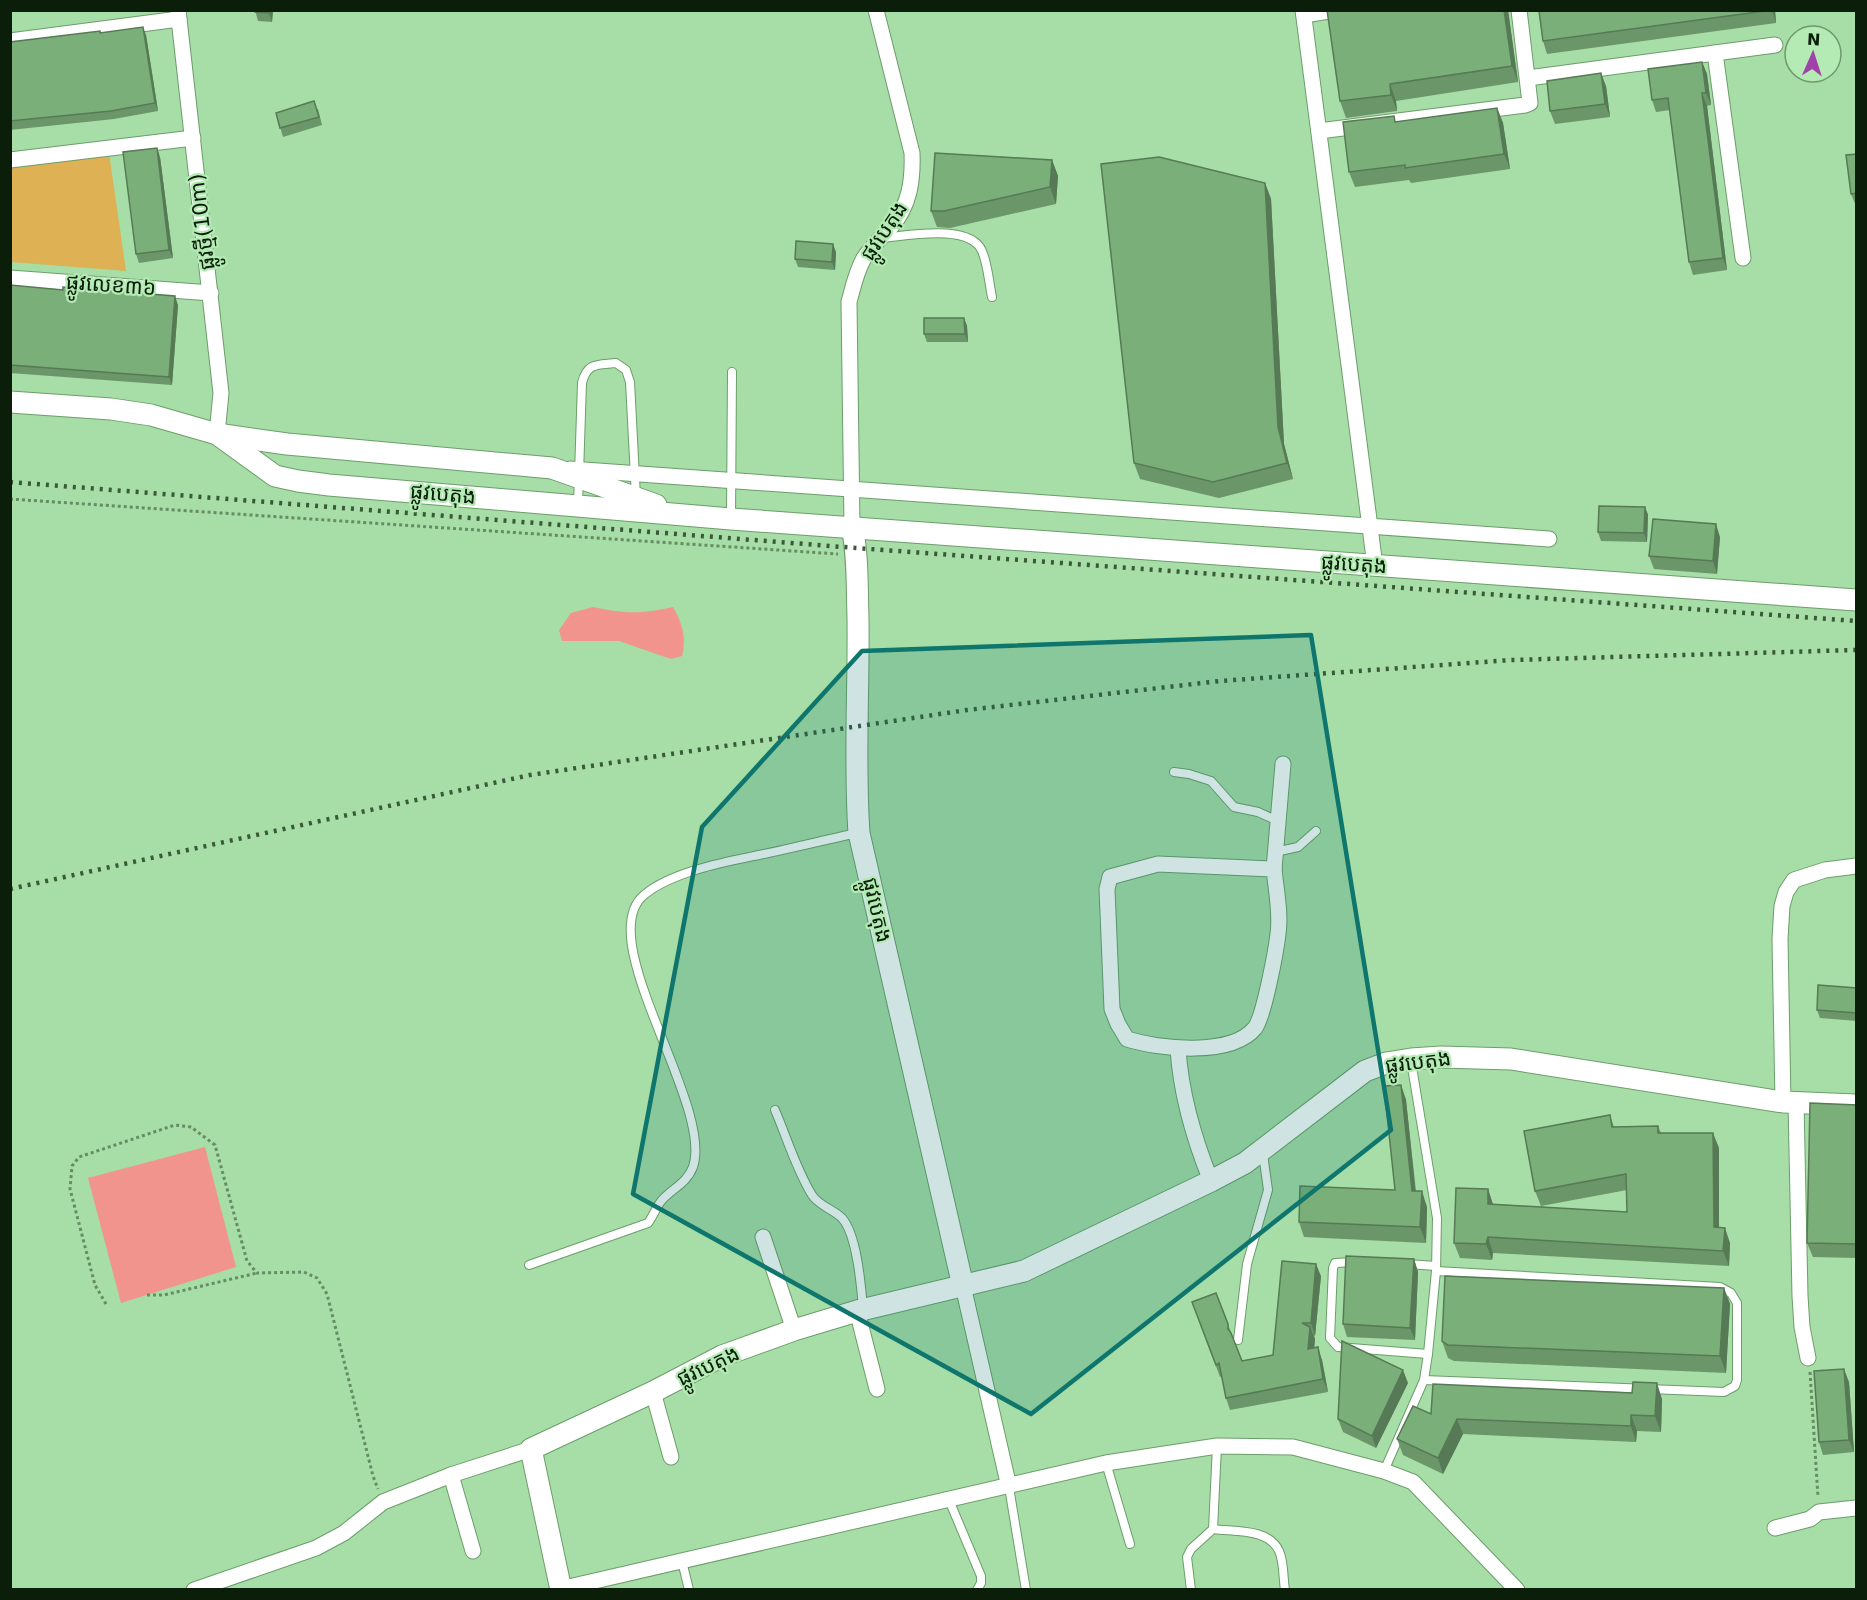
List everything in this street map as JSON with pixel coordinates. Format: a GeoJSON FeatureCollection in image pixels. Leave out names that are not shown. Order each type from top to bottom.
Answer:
{"type":"FeatureCollection","features":[{"type":"Feature","properties":{"kind":"street","name":"ផ្លូវបេតុង"},"geometry":{"type":"LineString","coordinates":[[876,10],[912,153],[913,173],[907,204],[865,256],[857,272],[849,302],[850,490],[856,556],[858,662],[856,786],[859,833],[1009,1487]]}},
{"type":"Feature","properties":{"kind":"street"},"geometry":{"type":"LineString","coordinates":[[1335,10],[1304,13],[1375,566]]}},
{"type":"Feature","properties":{"kind":"street"},"geometry":{"type":"LineString","coordinates":[[1319,131],[1530,103],[1519,10]]}},
{"type":"Feature","properties":{"kind":"street"},"geometry":{"type":"LineString","coordinates":[[10,41],[178,15]]}},
{"type":"Feature","properties":{"kind":"street","name":"ផ្លូវថ្មី(10m)"},"geometry":{"type":"LineString","coordinates":[[178,15],[221,393],[217,434]]}},
{"type":"Feature","properties":{"kind":"street"},"geometry":{"type":"LineString","coordinates":[[1528,78],[1775,45]]}},
{"type":"Feature","properties":{"kind":"street"},"geometry":{"type":"LineString","coordinates":[[1715,53],[1743,258]]}},
{"type":"Feature","properties":{"kind":"street"},"geometry":{"type":"LineString","coordinates":[[10,160],[193,138]]}},
{"type":"Feature","properties":{"kind":"street","name":"ផ្លូវលេខ៣៦"},"geometry":{"type":"LineString","coordinates":[[10,278],[211,293]]}},
{"type":"Feature","properties":{"kind":"street","name":"ផ្លូវបេតុង"},"geometry":{"type":"LineString","coordinates":[[10,402],[111,409],[151,415],[217,434],[287,444],[552,468],[579,473],[636,504]]}},
{"type":"Feature","properties":{"kind":"street","name":"ផ្លូវបេតុង"},"geometry":{"type":"LineString","coordinates":[[217,434],[275,476],[298,482],[578,506],[636,504],[682,514],[731,519],[1857,600]]}},
{"type":"Feature","properties":{"kind":"street"},"geometry":{"type":"LineString","coordinates":[[579,473],[636,474],[1549,539]]}},
{"type":"Feature","properties":{"kind":"street"},"geometry":{"type":"LineString","coordinates":[[1274,869],[1158,864],[1110,877],[1107,889],[1112,1009],[1127,1039],[1178,1049],[1229,1044],[1245,1037],[1256,1026],[1262,1014],[1279,932],[1274,869],[1283,764]]}},
{"type":"Feature","properties":{"kind":"street"},"geometry":{"type":"LineString","coordinates":[[1808,1358],[1802,1327],[1800,1296],[1780,939],[1782,906],[1786,892],[1794,880],[1825,870],[1857,866]]}},
{"type":"Feature","properties":{"kind":"street"},"geometry":{"type":"LineString","coordinates":[[1178,1049],[1181,1083],[1186,1104],[1197,1146],[1211,1181]]}},
{"type":"Feature","properties":{"kind":"street","name":"ផ្លូវបេតុង"},"geometry":{"type":"LineString","coordinates":[[531,1449],[653,1392],[722,1356],[794,1330],[860,1310],[1024,1271],[1245,1163],[1365,1071],[1386,1063],[1441,1057],[1511,1059],[1789,1102],[1857,1105]]}},
{"type":"Feature","properties":{"kind":"street"},"geometry":{"type":"LineString","coordinates":[[764,1237],[794,1330]]}},
{"type":"Feature","properties":{"kind":"street"},"geometry":{"type":"LineString","coordinates":[[860,1310],[877,1389]]}},
{"type":"Feature","properties":{"kind":"street"},"geometry":{"type":"LineString","coordinates":[[653,1392],[671,1457]]}},
{"type":"Feature","properties":{"kind":"street"},"geometry":{"type":"LineString","coordinates":[[194,1590],[236,1583],[316,1548],[344,1533],[383,1502],[452,1475],[531,1449],[561,1589],[1106,1463],[1217,1446],[1293,1447],[1384,1471],[1413,1482],[1517,1590]]}},
{"type":"Feature","properties":{"kind":"street"},"geometry":{"type":"LineString","coordinates":[[452,1475],[473,1551]]}},
{"type":"Feature","properties":{"kind":"street"},"geometry":{"type":"LineString","coordinates":[[1775,1527],[1810,1519],[1819,1512],[1857,1508]]}},
{"type":"Feature","properties":{"kind":"lane"},"geometry":{"type":"LineString","coordinates":[[880,238],[955,234],[973,239],[982,250],[992,297]]}},
{"type":"Feature","properties":{"kind":"lane"},"geometry":{"type":"LineString","coordinates":[[578,506],[584,372],[592,365],[616,363],[626,370],[630,382],[636,504]]}},
{"type":"Feature","properties":{"kind":"lane"},"geometry":{"type":"LineString","coordinates":[[731,519],[732,372]]}},
{"type":"Feature","properties":{"kind":"lane"},"geometry":{"type":"LineString","coordinates":[[1174,772],[1211,781],[1234,807],[1258,812],[1278,821]]}},
{"type":"Feature","properties":{"kind":"lane"},"geometry":{"type":"LineString","coordinates":[[1275,852],[1298,846],[1316,831]]}},
{"type":"Feature","properties":{"kind":"lane"},"geometry":{"type":"LineString","coordinates":[[529,1265],[648,1223],[662,1200],[684,1183],[693,1166],[695,1132],[633,958],[631,914],[642,896],[653,888],[699,868],[859,833]]}},
{"type":"Feature","properties":{"kind":"lane"},"geometry":{"type":"LineString","coordinates":[[1384,1471],[1424,1380],[1436,1268],[1437,1218],[1411,1059]]}},
{"type":"Feature","properties":{"kind":"lane"},"geometry":{"type":"LineString","coordinates":[[775,1110],[814,1198],[841,1216],[849,1229],[861,1278],[860,1310]]}},
{"type":"Feature","properties":{"kind":"lane"},"geometry":{"type":"LineString","coordinates":[[1238,1340],[1247,1264],[1268,1190],[1263,1150]]}},
{"type":"Feature","properties":{"kind":"lane"},"geometry":{"type":"LineString","coordinates":[[1365,1263],[1335,1263],[1330,1338],[1332,1342],[1338,1347],[1428,1354]]}},
{"type":"Feature","properties":{"kind":"lane"},"geometry":{"type":"LineString","coordinates":[[1401,1264],[1720,1287],[1731,1293],[1737,1303],[1737,1380],[1735,1386],[1724,1392],[1424,1380]]}},
{"type":"Feature","properties":{"kind":"lane"},"geometry":{"type":"LineString","coordinates":[[1191,1590],[1187,1557],[1191,1549],[1213,1529],[1217,1446]]}},
{"type":"Feature","properties":{"kind":"lane"},"geometry":{"type":"LineString","coordinates":[[1106,1463],[1130,1544]]}},
{"type":"Feature","properties":{"kind":"lane","name":"ផ្លូវបេតុង"},"geometry":{"type":"LineString","coordinates":[[1009,1487],[1026,1590]]}},
{"type":"Feature","properties":{"kind":"lane"},"geometry":{"type":"LineString","coordinates":[[949,1500],[981,1576],[978,1590]]}},
{"type":"Feature","properties":{"kind":"lane"},"geometry":{"type":"LineString","coordinates":[[1213,1529],[1262,1535],[1270,1540],[1279,1551],[1285,1590]]}},
{"type":"Feature","properties":{"kind":"lane"},"geometry":{"type":"LineString","coordinates":[[682,1561],[689,1590]]}},
{"type":"Feature","properties":{"kind":"path"},"geometry":{"type":"LineString","coordinates":[[10,499],[856,556]]}},
{"type":"Feature","properties":{"kind":"path"},"geometry":{"type":"LineString","coordinates":[[106,1304],[95,1285],[70,1189],[72,1166],[79,1157],[175,1125],[191,1127],[215,1145],[247,1261],[257,1273]]}},
{"type":"Feature","properties":{"kind":"path"},"geometry":{"type":"LineString","coordinates":[[147,1295],[164,1295],[257,1273],[304,1272],[317,1278],[327,1294],[373,1476],[383,1502]]}},
{"type":"Feature","properties":{"kind":"path"},"geometry":{"type":"LineString","coordinates":[[1808,1358],[1819,1512]]}},
{"type":"Feature","properties":{"kind":"highlighted area"},"geometry":{"type":"Polygon","coordinates":[[[1311,635],[1391,1130],[1031,1414],[633,1194],[702,827],[862,651],[1311,635]]]}},
{"type":"Feature","properties":{"kind":"shaded area"},"geometry":{"type":"Polygon","coordinates":[[[109,153],[126,271],[11,262],[10,166],[109,153]]]}},
{"type":"Feature","properties":{"kind":"shaded area"},"geometry":{"type":"Polygon","coordinates":[[[593,607],[633,612],[673,607],[683,631],[682,656],[671,659],[619,641],[562,641],[559,630],[571,613],[593,607]]]}},
{"type":"Feature","properties":{"kind":"shaded area"},"geometry":{"type":"Polygon","coordinates":[[[205,1147],[236,1267],[121,1303],[88,1178],[205,1147]]]}},
{"type":"Feature","properties":{"kind":"building"},"geometry":{"type":"Polygon","coordinates":[[[255,10],[269,10],[269,13],[255,12],[255,10]]]}},
{"type":"Feature","properties":{"kind":"building"},"geometry":{"type":"Polygon","coordinates":[[[1327,10],[1504,10],[1512,66],[1390,84],[1391,95],[1340,101],[1327,10]]]}},
{"type":"Feature","properties":{"kind":"building"},"geometry":{"type":"Polygon","coordinates":[[[1539,10],[1772,10],[1543,41],[1539,11],[1539,10]]]}},
{"type":"Feature","properties":{"kind":"building"},"geometry":{"type":"Polygon","coordinates":[[[143,27],[155,103],[111,111],[10,121],[10,42],[143,27]]]}},
{"type":"Feature","properties":{"kind":"building"},"geometry":{"type":"Polygon","coordinates":[[[1702,62],[1706,93],[1702,93],[1723,258],[1689,262],[1668,98],[1652,100],[1648,69],[1702,62]]]}},
{"type":"Feature","properties":{"kind":"building"},"geometry":{"type":"Polygon","coordinates":[[[1601,73],[1605,104],[1550,111],[1547,81],[1601,73]]]}},
{"type":"Feature","properties":{"kind":"building"},"geometry":{"type":"Polygon","coordinates":[[[314,101],[319,117],[280,128],[276,113],[314,101]]]}},
{"type":"Feature","properties":{"kind":"building"},"geometry":{"type":"Polygon","coordinates":[[[1497,108],[1504,154],[1405,168],[1405,165],[1349,172],[1343,122],[1394,116],[1395,122],[1497,108]]]}},
{"type":"Feature","properties":{"kind":"building"},"geometry":{"type":"Polygon","coordinates":[[[157,148],[169,250],[136,254],[123,152],[157,148]]]}},
{"type":"Feature","properties":{"kind":"building"},"geometry":{"type":"Polygon","coordinates":[[[935,153],[1052,160],[1050,187],[944,211],[931,211],[935,153]]]}},
{"type":"Feature","properties":{"kind":"building"},"geometry":{"type":"Polygon","coordinates":[[[1857,154],[1857,193],[1851,194],[1846,155],[1857,154]]]}},
{"type":"Feature","properties":{"kind":"building"},"geometry":{"type":"Polygon","coordinates":[[[1159,157],[1265,183],[1278,427],[1287,463],[1213,482],[1134,463],[1101,164],[1159,157]]]}},
{"type":"Feature","properties":{"kind":"building"},"geometry":{"type":"Polygon","coordinates":[[[796,241],[833,244],[832,262],[795,259],[796,241]]]}},
{"type":"Feature","properties":{"kind":"building"},"geometry":{"type":"Polygon","coordinates":[[[10,285],[175,296],[169,377],[10,365],[10,285]]]}},
{"type":"Feature","properties":{"kind":"building"},"geometry":{"type":"Polygon","coordinates":[[[924,318],[964,318],[965,334],[924,334],[924,318]]]}},
{"type":"Feature","properties":{"kind":"building"},"geometry":{"type":"Polygon","coordinates":[[[1599,506],[1645,507],[1644,533],[1598,532],[1599,506]]]}},
{"type":"Feature","properties":{"kind":"building"},"geometry":{"type":"Polygon","coordinates":[[[1653,519],[1716,524],[1713,561],[1649,556],[1653,519]]]}},
{"type":"Feature","properties":{"kind":"building"},"geometry":{"type":"Polygon","coordinates":[[[1818,985],[1857,988],[1857,1013],[1817,1010],[1818,985]]]}},
{"type":"Feature","properties":{"kind":"building"},"geometry":{"type":"Polygon","coordinates":[[[1401,1085],[1412,1191],[1422,1191],[1420,1227],[1299,1222],[1300,1186],[1395,1190],[1384,1086],[1401,1085]]]}},
{"type":"Feature","properties":{"kind":"building"},"geometry":{"type":"Polygon","coordinates":[[[1810,1103],[1857,1105],[1856,1244],[1807,1243],[1810,1103]]]}},
{"type":"Feature","properties":{"kind":"building"},"geometry":{"type":"Polygon","coordinates":[[[1610,1115],[1612,1127],[1658,1126],[1658,1133],[1713,1133],[1714,1227],[1725,1228],[1723,1251],[1488,1237],[1486,1244],[1454,1243],[1456,1188],[1488,1189],[1488,1204],[1627,1212],[1626,1174],[1535,1191],[1524,1131],[1610,1115]]]}},
{"type":"Feature","properties":{"kind":"building"},"geometry":{"type":"Polygon","coordinates":[[[1346,1256],[1414,1259],[1410,1328],[1343,1324],[1346,1256]]]}},
{"type":"Feature","properties":{"kind":"building"},"geometry":{"type":"Polygon","coordinates":[[[1282,1261],[1316,1264],[1311,1323],[1302,1323],[1310,1327],[1308,1349],[1318,1347],[1323,1379],[1226,1398],[1219,1363],[1216,1365],[1192,1302],[1216,1293],[1242,1361],[1273,1355],[1282,1261]]]}},
{"type":"Feature","properties":{"kind":"building"},"geometry":{"type":"Polygon","coordinates":[[[1445,1276],[1724,1288],[1720,1356],[1448,1345],[1442,1341],[1445,1276]]]}},
{"type":"Feature","properties":{"kind":"building"},"geometry":{"type":"Polygon","coordinates":[[[1342,1341],[1403,1370],[1372,1436],[1338,1419],[1342,1341]]]}},
{"type":"Feature","properties":{"kind":"building"},"geometry":{"type":"Polygon","coordinates":[[[1844,1369],[1849,1440],[1819,1442],[1814,1371],[1844,1369]]]}},
{"type":"Feature","properties":{"kind":"building"},"geometry":{"type":"Polygon","coordinates":[[[1633,1382],[1657,1383],[1655,1416],[1631,1415],[1631,1426],[1457,1419],[1438,1458],[1397,1439],[1413,1406],[1431,1414],[1433,1384],[1632,1393],[1633,1382]]]}},
{"type":"Feature","properties":{"kind":"railway"},"geometry":{"type":"LineString","coordinates":[[10,482],[856,548],[1856,621]]}},
{"type":"Feature","properties":{"kind":"railway"},"geometry":{"type":"LineString","coordinates":[[10,889],[530,775],[967,710],[1220,681],[1511,660],[1856,650]]}}]}
